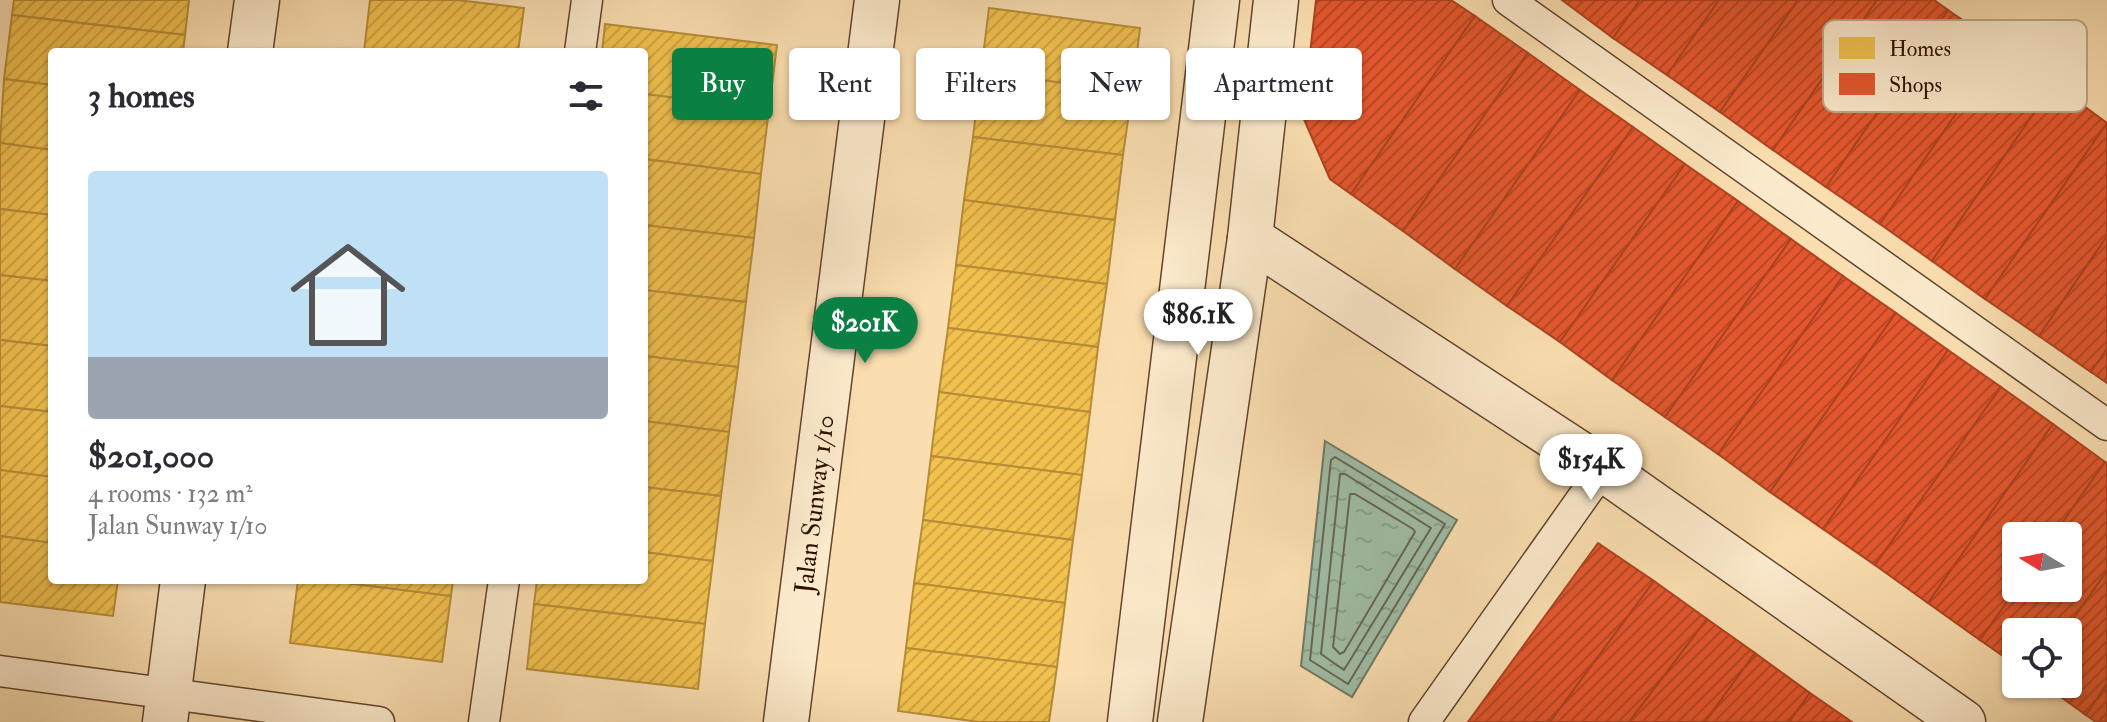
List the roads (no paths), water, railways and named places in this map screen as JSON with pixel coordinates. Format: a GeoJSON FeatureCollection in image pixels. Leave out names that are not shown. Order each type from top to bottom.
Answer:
{"type":"FeatureCollection","features":[{"type":"Feature","properties":{"kind":"street"},"geometry":{"type":"LineString","coordinates":[[251,48],[257,0]]}},
{"type":"Feature","properties":{"kind":"street","name":"Jalan Sunway 1/10"},"geometry":{"type":"LineString","coordinates":[[786,722],[877,0]]}},
{"type":"Feature","properties":{"kind":"street"},"geometry":{"type":"LineString","coordinates":[[1130,722],[1217,0]]}},
{"type":"Feature","properties":{"kind":"street"},"geometry":{"type":"LineString","coordinates":[[1180,722],[1250,238],[1276,0]]}},
{"type":"Feature","properties":{"kind":"street"},"geometry":{"type":"LineString","coordinates":[[1250,238],[1603,469],[1963,722]]}},
{"type":"Feature","properties":{"kind":"street"},"geometry":{"type":"LineString","coordinates":[[167,708],[182,584]]}},
{"type":"Feature","properties":{"kind":"lane"},"geometry":{"type":"LineString","coordinates":[[581,48],[587,0]]}},
{"type":"Feature","properties":{"kind":"lane"},"geometry":{"type":"LineString","coordinates":[[1508,0],[2107,425]]}},
{"type":"Feature","properties":{"kind":"lane"},"geometry":{"type":"LineString","coordinates":[[1424,722],[1603,469]]}},
{"type":"Feature","properties":{"kind":"lane"},"geometry":{"type":"LineString","coordinates":[[484,722],[503,584]]}},
{"type":"Feature","properties":{"kind":"lane"},"geometry":{"type":"LineString","coordinates":[[0,671],[167,708],[379,722]]}},
{"type":"Feature","properties":{"kind":"water"},"geometry":{"type":"Polygon","coordinates":[[[1325,441],[1457,520],[1352,697],[1301,666],[1325,441]]]}}]}
